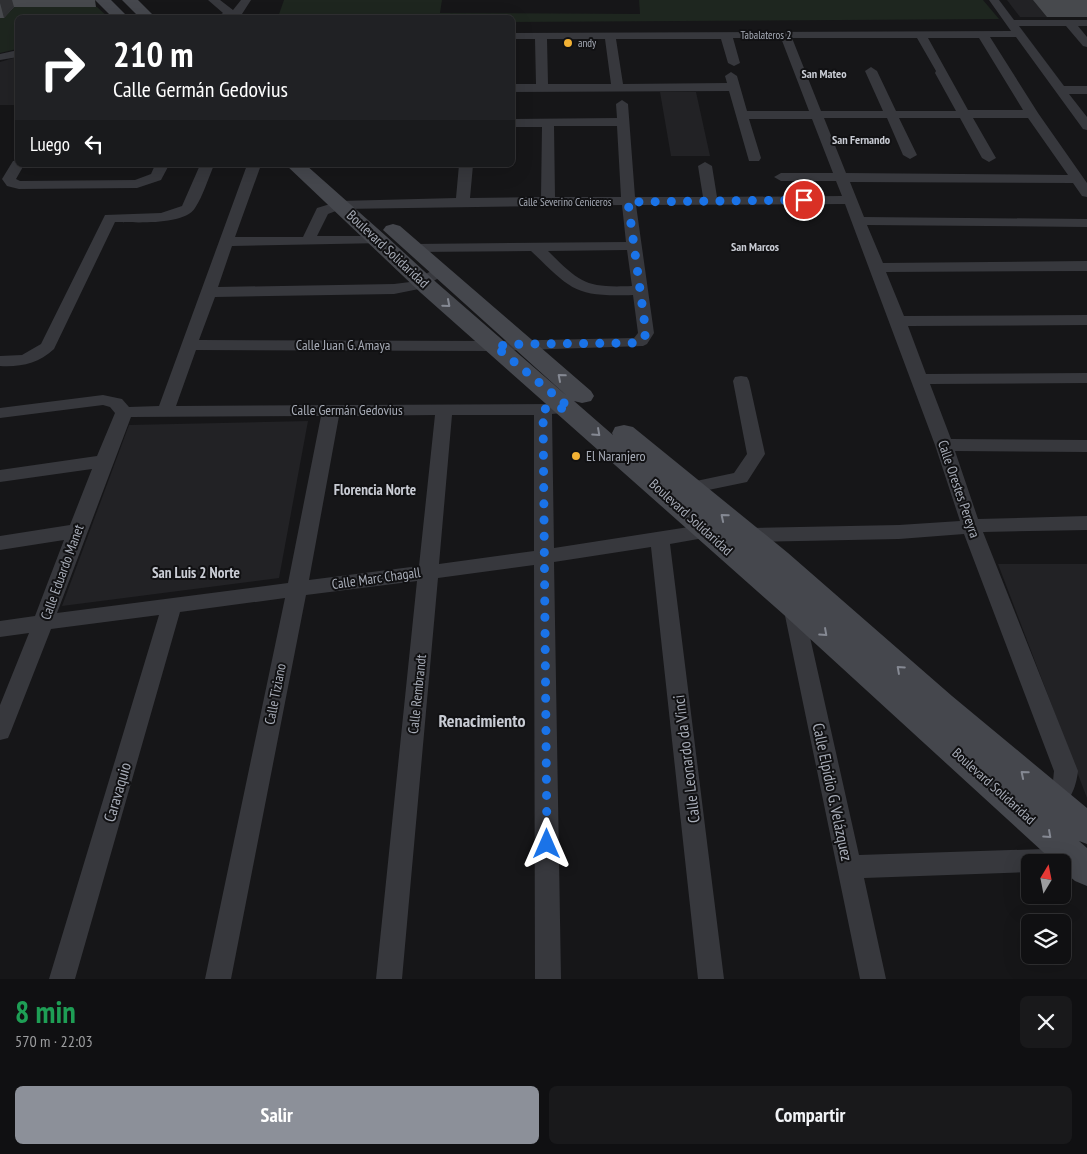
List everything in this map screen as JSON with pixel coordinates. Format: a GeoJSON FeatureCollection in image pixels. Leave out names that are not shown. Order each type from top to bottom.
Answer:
{"type":"FeatureCollection","features":[{"type":"Feature","properties":{"kind":"main road"},"geometry":{"type":"LineString","coordinates":[[102,0],[119,15]]}},
{"type":"Feature","properties":{"kind":"main road"},"geometry":{"type":"LineString","coordinates":[[129,0],[146,15]]}},
{"type":"Feature","properties":{"kind":"main road","name":"Boulevard Solidaridad"},"geometry":{"type":"LineString","coordinates":[[298,167],[414,248],[432,276],[495,346],[570,408],[631,451],[689,488],[746,536],[794,606],[935,716],[1054,799],[1087,829]]}},
{"type":"Feature","properties":{"kind":"main road","name":"Boulevard Solidaridad"},"geometry":{"type":"LineString","coordinates":[[319,167],[379,240],[432,276],[523,344],[631,451],[708,531],[766,566],[935,716],[1081,864]]}},
{"type":"Feature","properties":{"kind":"street"},"geometry":{"type":"LineString","coordinates":[[214,0],[233,15]]}},
{"type":"Feature","properties":{"kind":"street"},"geometry":{"type":"LineString","coordinates":[[235,15],[241,10],[246,0]]}},
{"type":"Feature","properties":{"kind":"street"},"geometry":{"type":"LineString","coordinates":[[994,0],[1087,126]]}},
{"type":"Feature","properties":{"kind":"street"},"geometry":{"type":"LineString","coordinates":[[1012,23],[1087,24]]}},
{"type":"Feature","properties":{"kind":"street"},"geometry":{"type":"LineString","coordinates":[[1070,24],[1087,44]]}},
{"type":"Feature","properties":{"kind":"street"},"geometry":{"type":"LineString","coordinates":[[920,34],[989,158]]}},
{"type":"Feature","properties":{"kind":"street"},"geometry":{"type":"LineString","coordinates":[[982,34],[1032,114],[1087,193]]}},
{"type":"Feature","properties":{"kind":"street","name":"Tabalateros 2"},"geometry":{"type":"LineString","coordinates":[[515,36],[610,36],[677,41],[726,35],[1019,34]]}},
{"type":"Feature","properties":{"kind":"street"},"geometry":{"type":"LineString","coordinates":[[726,35],[733,75],[754,158]]}},
{"type":"Feature","properties":{"kind":"street","name":"Calle Orestes Pereyra"},"geometry":{"type":"LineString","coordinates":[[785,35],[898,321],[944,445],[971,526],[1066,771],[1065,784],[1054,799]]}},
{"type":"Feature","properties":{"kind":"street"},"geometry":{"type":"LineString","coordinates":[[542,36],[542,88]]}},
{"type":"Feature","properties":{"kind":"street"},"geometry":{"type":"LineString","coordinates":[[610,36],[617,87]]}},
{"type":"Feature","properties":{"kind":"street"},"geometry":{"type":"LineString","coordinates":[[0,57],[15,54]]}},
{"type":"Feature","properties":{"kind":"street"},"geometry":{"type":"LineString","coordinates":[[871,71],[910,155]]}},
{"type":"Feature","properties":{"kind":"street"},"geometry":{"type":"LineString","coordinates":[[515,88],[617,87],[733,75]]}},
{"type":"Feature","properties":{"kind":"street"},"geometry":{"type":"LineString","coordinates":[[1061,90],[1087,90]]}},
{"type":"Feature","properties":{"kind":"street"},"geometry":{"type":"LineString","coordinates":[[535,247],[572,282],[581,287],[641,290],[628,202],[622,104]]}},
{"type":"Feature","properties":{"kind":"street"},"geometry":{"type":"LineString","coordinates":[[743,115],[1032,114]]}},
{"type":"Feature","properties":{"kind":"street"},"geometry":{"type":"LineString","coordinates":[[548,122],[548,202]]}},
{"type":"Feature","properties":{"kind":"street"},"geometry":{"type":"LineString","coordinates":[[515,123],[623,122]]}},
{"type":"Feature","properties":{"kind":"street"},"geometry":{"type":"LineString","coordinates":[[776,163],[788,200]]}},
{"type":"Feature","properties":{"kind":"street"},"geometry":{"type":"LineString","coordinates":[[705,166],[711,201]]}},
{"type":"Feature","properties":{"kind":"street"},"geometry":{"type":"LineString","coordinates":[[16,167],[9,179],[12,183],[19,185],[138,184],[159,171]]}},
{"type":"Feature","properties":{"kind":"street"},"geometry":{"type":"LineString","coordinates":[[0,360],[29,359],[39,355],[48,346],[110,218],[166,216],[182,212],[188,208],[206,167]]}},
{"type":"Feature","properties":{"kind":"street"},"geometry":{"type":"LineString","coordinates":[[166,411],[253,167]]}},
{"type":"Feature","properties":{"kind":"street"},"geometry":{"type":"LineString","coordinates":[[463,202],[466,167]]}},
{"type":"Feature","properties":{"kind":"street"},"geometry":{"type":"LineString","coordinates":[[781,177],[1078,179]]}},
{"type":"Feature","properties":{"kind":"street","name":"Calle Severino Ceniceros"},"geometry":{"type":"LineString","coordinates":[[351,204],[849,200]]}},
{"type":"Feature","properties":{"kind":"street"},"geometry":{"type":"LineString","coordinates":[[308,241],[322,211],[351,204]]}},
{"type":"Feature","properties":{"kind":"street"},"geometry":{"type":"LineString","coordinates":[[858,221],[1087,223]]}},
{"type":"Feature","properties":{"kind":"street"},"geometry":{"type":"LineString","coordinates":[[226,242],[379,240]]}},
{"type":"Feature","properties":{"kind":"street"},"geometry":{"type":"LineString","coordinates":[[414,248],[635,246]]}},
{"type":"Feature","properties":{"kind":"street"},"geometry":{"type":"LineString","coordinates":[[876,268],[1087,266]]}},
{"type":"Feature","properties":{"kind":"street"},"geometry":{"type":"LineString","coordinates":[[209,292],[394,289],[414,286],[432,276]]}},
{"type":"Feature","properties":{"kind":"street","name":"Calle Juan G. Amaya"},"geometry":{"type":"LineString","coordinates":[[190,344],[495,346],[637,343],[644,338],[646,333],[641,290]]}},
{"type":"Feature","properties":{"kind":"street"},"geometry":{"type":"LineString","coordinates":[[898,321],[1087,320]]}},
{"type":"Feature","properties":{"kind":"street"},"geometry":{"type":"LineString","coordinates":[[920,379],[1087,378]]}},
{"type":"Feature","properties":{"kind":"street"},"geometry":{"type":"LineString","coordinates":[[689,488],[740,478],[754,461],[756,454],[740,381]]}},
{"type":"Feature","properties":{"kind":"street"},"geometry":{"type":"LineString","coordinates":[[0,414],[103,400],[116,403],[124,412]]}},
{"type":"Feature","properties":{"kind":"street","name":"Calle Germán Gedovius"},"geometry":{"type":"LineString","coordinates":[[124,412],[570,408]]}},
{"type":"Feature","properties":{"kind":"street","name":"Calle Rembrandt"},"geometry":{"type":"LineString","coordinates":[[390,979],[444,409]]}},
{"type":"Feature","properties":{"kind":"street"},"geometry":{"type":"LineString","coordinates":[[543,409],[548,979]]}},
{"type":"Feature","properties":{"kind":"street","name":"Calle Tiziano"},"geometry":{"type":"LineString","coordinates":[[218,979],[297,590],[331,410]]}},
{"type":"Feature","properties":{"kind":"street","name":"Calle Eduardo Manet"},"geometry":{"type":"LineString","coordinates":[[2,723],[44,623],[103,461],[124,412]]}},
{"type":"Feature","properties":{"kind":"street"},"geometry":{"type":"LineString","coordinates":[[944,445],[1087,446]]}},
{"type":"Feature","properties":{"kind":"street"},"geometry":{"type":"LineString","coordinates":[[0,476],[103,461]]}},
{"type":"Feature","properties":{"kind":"street"},"geometry":{"type":"LineString","coordinates":[[746,536],[899,532],[971,526],[1087,523]]}},
{"type":"Feature","properties":{"kind":"street"},"geometry":{"type":"LineString","coordinates":[[0,543],[77,531]]}},
{"type":"Feature","properties":{"kind":"street","name":"Calle Marc Chagall"},"geometry":{"type":"LineString","coordinates":[[0,629],[297,590],[708,531]]}},
{"type":"Feature","properties":{"kind":"street","name":"Calle Leonardo da Vinci"},"geometry":{"type":"LineString","coordinates":[[660,539],[711,979]]}},
{"type":"Feature","properties":{"kind":"street","name":"Caravaquio"},"geometry":{"type":"LineString","coordinates":[[62,979],[172,605]]}},
{"type":"Feature","properties":{"kind":"street","name":"Calle Elpidio G. Velázquez"},"geometry":{"type":"LineString","coordinates":[[794,606],[872,979]]}},
{"type":"Feature","properties":{"kind":"street"},"geometry":{"type":"LineString","coordinates":[[849,867],[1081,864]]}},
{"type":"Feature","properties":{"kind":"shaded area"},"geometry":{"type":"Polygon","coordinates":[[[284,0],[442,0],[440,13],[640,14],[639,0],[983,0],[999,19],[515,22],[515,15],[279,15],[284,0]]]}},
{"type":"Feature","properties":{"kind":"shaded area"},"geometry":{"type":"Polygon","coordinates":[[[1007,0],[1087,0],[1087,17],[1020,17],[1007,0]]]}},
{"type":"Feature","properties":{"kind":"shaded area"},"geometry":{"type":"Polygon","coordinates":[[[14,7],[97,7],[106,15],[15,15],[15,49],[0,53],[0,18],[4,18],[14,7]]]}},
{"type":"Feature","properties":{"kind":"shaded area"},"geometry":{"type":"Polygon","coordinates":[[[15,58],[15,105],[0,105],[0,62],[15,58]]]}},
{"type":"Feature","properties":{"kind":"shaded area"},"geometry":{"type":"Polygon","coordinates":[[[660,92],[696,92],[710,156],[671,156],[660,92]]]}},
{"type":"Feature","properties":{"kind":"shaded area"},"geometry":{"type":"Polygon","coordinates":[[[308,421],[279,578],[62,606],[129,425],[308,421]]]}},
{"type":"Feature","properties":{"kind":"shaded area"},"geometry":{"type":"Polygon","coordinates":[[[998,564],[1087,564],[1087,798],[998,564]]]}},
{"type":"Feature","properties":{"kind":"place","name":"andy"},"geometry":{"type":"Point","coordinates":[568,43]}},
{"type":"Feature","properties":{"kind":"place","name":"El Naranjero"},"geometry":{"type":"Point","coordinates":[576,456]}},
{"type":"Feature","properties":{"kind":"district","name":"San Mateo"},"geometry":{"type":"Point","coordinates":[824,74]}},
{"type":"Feature","properties":{"kind":"district","name":"San Fernando"},"geometry":{"type":"Point","coordinates":[861,140]}},
{"type":"Feature","properties":{"kind":"district","name":"San Marcos"},"geometry":{"type":"Point","coordinates":[755,247]}},
{"type":"Feature","properties":{"kind":"district","name":"Florencia Norte"},"geometry":{"type":"Point","coordinates":[375,490]}},
{"type":"Feature","properties":{"kind":"district","name":"San Luis 2 Norte"},"geometry":{"type":"Point","coordinates":[196,573]}},
{"type":"Feature","properties":{"kind":"district","name":"Renacimiento"},"geometry":{"type":"Point","coordinates":[482,721]}},
{"type":"Feature","properties":{"kind":"route"},"geometry":{"type":"LineString","coordinates":[[547,844],[543,409],[570,408],[495,346],[637,343],[644,338],[646,333],[628,202],[804,200]]}}]}
